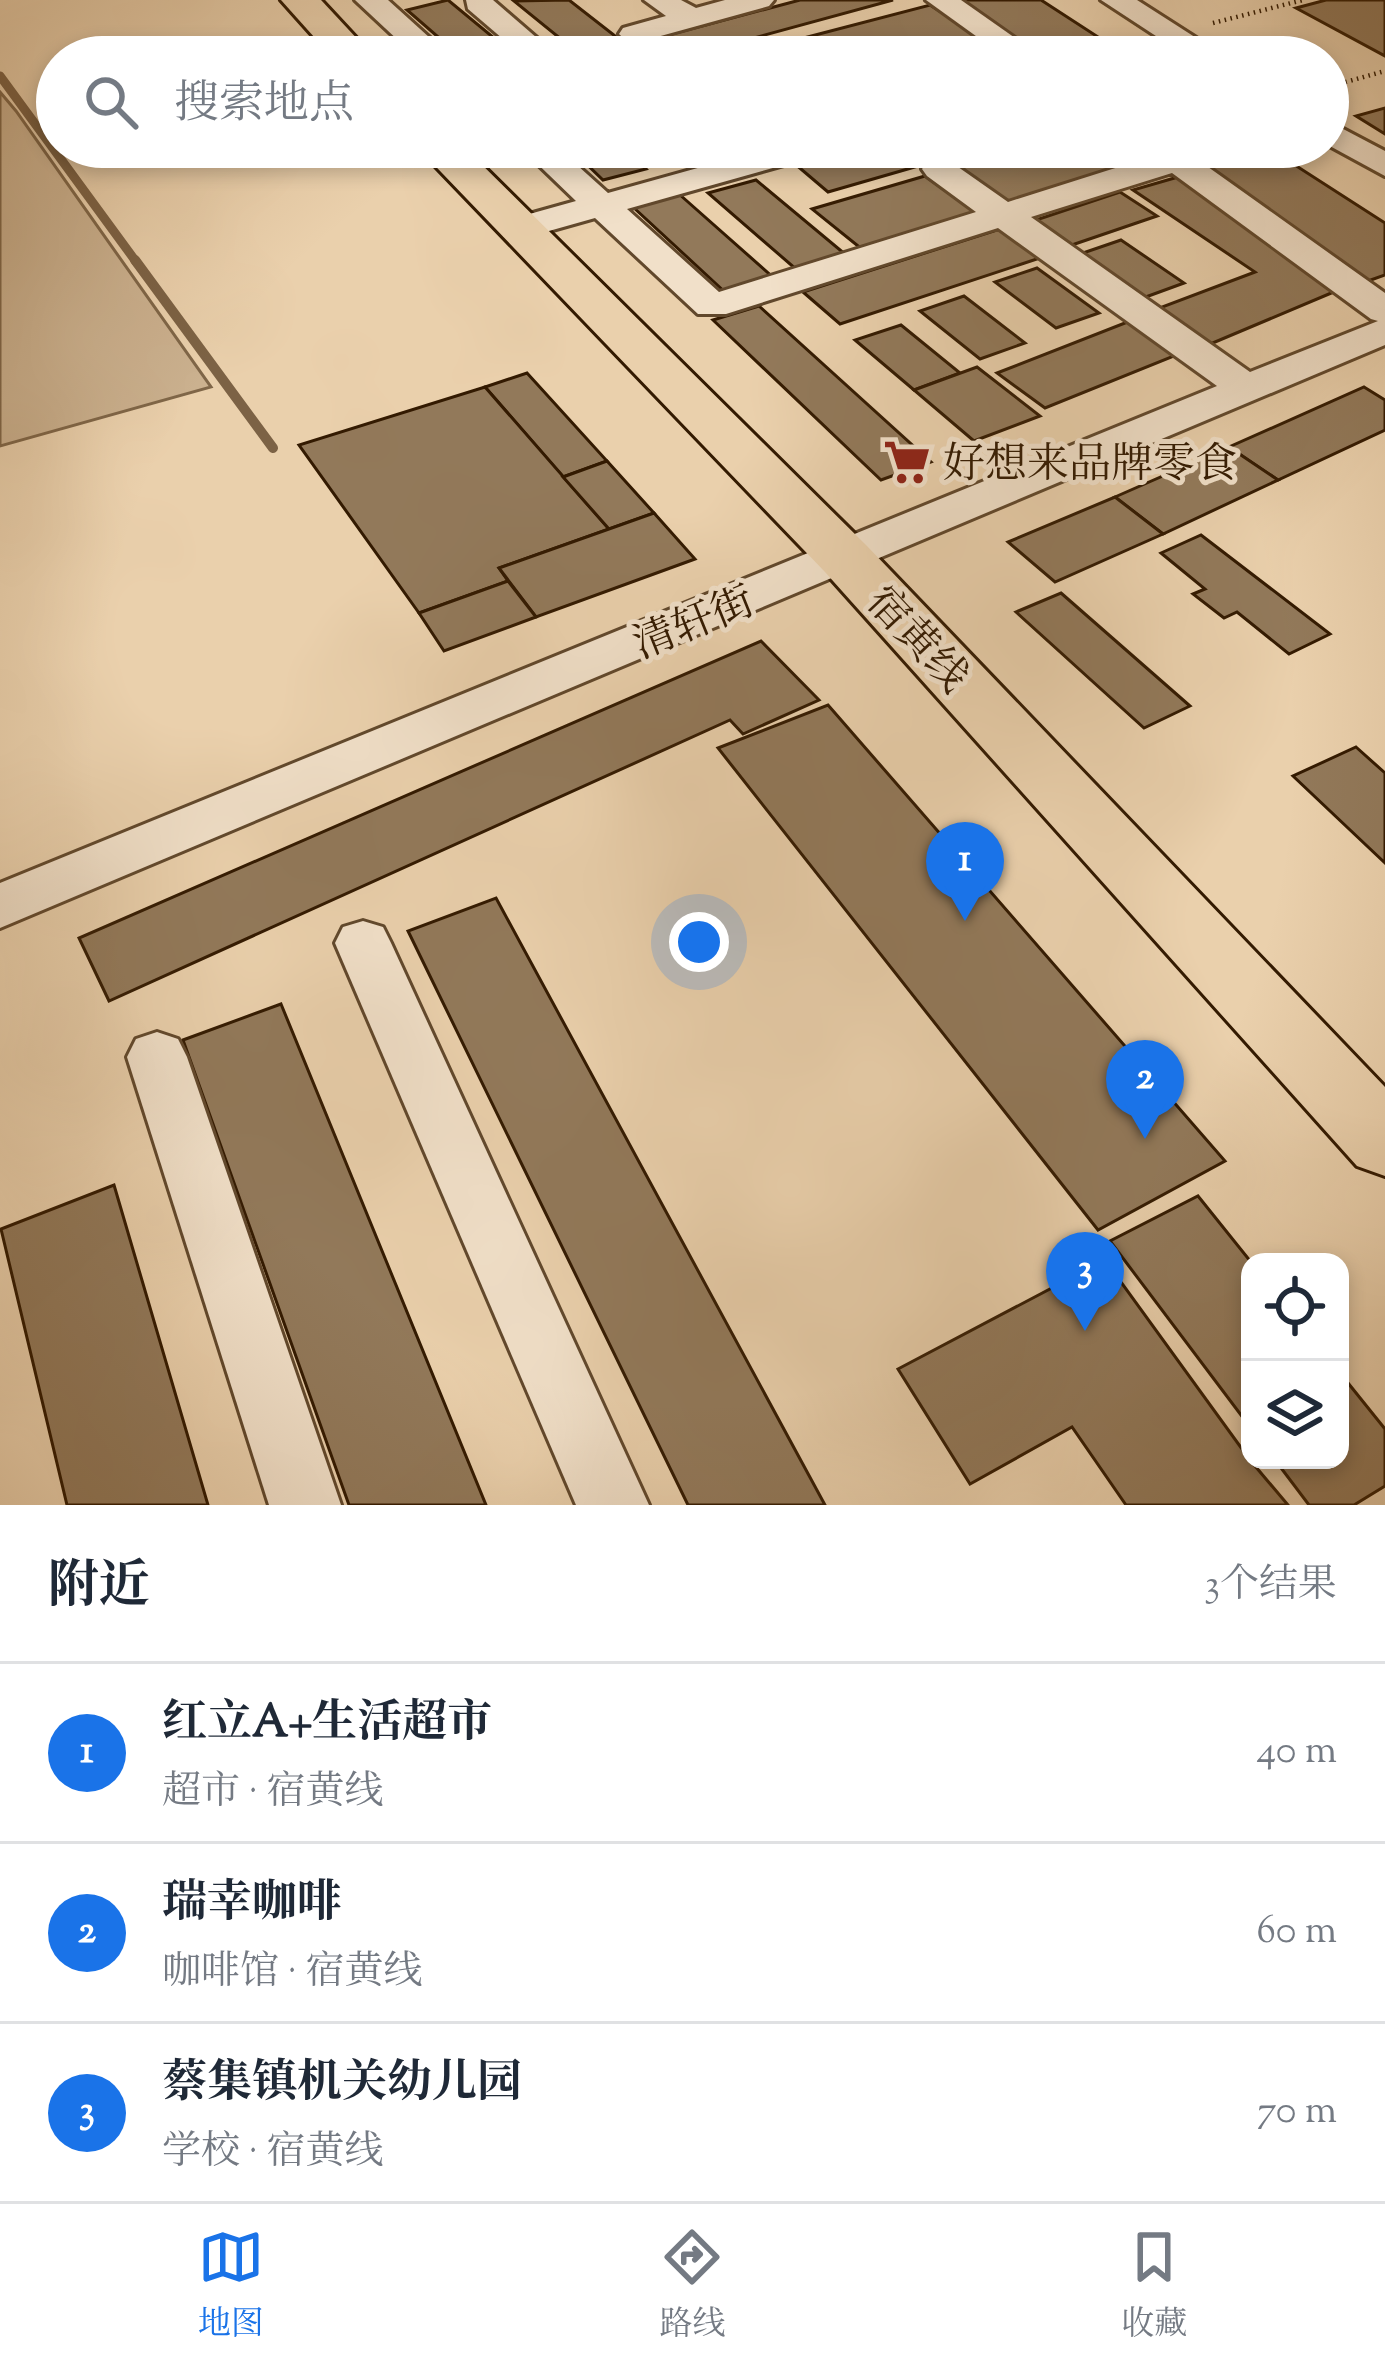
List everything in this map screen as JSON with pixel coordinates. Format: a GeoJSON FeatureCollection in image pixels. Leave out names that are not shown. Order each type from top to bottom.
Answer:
{"type":"FeatureCollection","features":[{"type":"Feature","properties":{"kind":"main road"},"geometry":{"type":"LineString","coordinates":[[314,2],[339,36]]}},
{"type":"Feature","properties":{"kind":"main road","name":"宿黄线"},"geometry":{"type":"LineString","coordinates":[[460,168],[846,559],[1385,1142]]}},
{"type":"Feature","properties":{"kind":"street"},"geometry":{"type":"LineString","coordinates":[[370,0],[410,36]]}},
{"type":"Feature","properties":{"kind":"street"},"geometry":{"type":"LineString","coordinates":[[659,0],[692,18]]}},
{"type":"Feature","properties":{"kind":"street"},"geometry":{"type":"LineString","coordinates":[[637,36],[759,0]]}},
{"type":"Feature","properties":{"kind":"street"},"geometry":{"type":"LineString","coordinates":[[941,0],[995,36]]}},
{"type":"Feature","properties":{"kind":"street"},"geometry":{"type":"LineString","coordinates":[[1116,0],[1175,36]]}},
{"type":"Feature","properties":{"kind":"street"},"geometry":{"type":"LineString","coordinates":[[479,3],[518,36]]}},
{"type":"Feature","properties":{"kind":"street"},"geometry":{"type":"LineString","coordinates":[[1349,143],[1385,166]]}},
{"type":"Feature","properties":{"kind":"street"},"geometry":{"type":"LineString","coordinates":[[561,168],[712,306],[1004,215],[1128,168]]}},
{"type":"Feature","properties":{"kind":"street"},"geometry":{"type":"LineString","coordinates":[[517,229],[736,168]]}},
{"type":"Feature","properties":{"kind":"street"},"geometry":{"type":"LineString","coordinates":[[1189,168],[1385,311]]}},
{"type":"Feature","properties":{"kind":"street"},"geometry":{"type":"LineString","coordinates":[[939,169],[1248,389]]}},
{"type":"Feature","properties":{"kind":"street","name":"清轩街"},"geometry":{"type":"LineString","coordinates":[[0,906],[1385,332]]}},
{"type":"Feature","properties":{"kind":"street"},"geometry":{"type":"LineString","coordinates":[[363,943],[613,1505]]}},
{"type":"Feature","properties":{"kind":"street"},"geometry":{"type":"LineString","coordinates":[[157,1057],[305,1505]]}},
{"type":"Feature","properties":{"kind":"path"},"geometry":{"type":"LineString","coordinates":[[1213,36],[1303,0]]}},
{"type":"Feature","properties":{"kind":"path"},"geometry":{"type":"LineString","coordinates":[[1349,81],[1385,71]]}},
{"type":"Feature","properties":{"kind":"shaded area"},"geometry":{"type":"Polygon","coordinates":[[[0,92],[36,139],[36,168],[56,168],[211,387],[0,446],[0,92]]]}},
{"type":"Feature","properties":{"kind":"building"},"geometry":{"type":"Polygon","coordinates":[[[448,0],[492,36],[437,36],[407,10],[448,0]]]}},
{"type":"Feature","properties":{"kind":"building"},"geometry":{"type":"Polygon","coordinates":[[[569,0],[615,36],[557,36],[514,1],[569,0]]]}},
{"type":"Feature","properties":{"kind":"building"},"geometry":{"type":"Polygon","coordinates":[[[800,0],[893,0],[761,36],[665,36],[800,0]]]}},
{"type":"Feature","properties":{"kind":"building"},"geometry":{"type":"Polygon","coordinates":[[[958,0],[1041,0],[1096,36],[1011,36],[958,0]]]}},
{"type":"Feature","properties":{"kind":"building"},"geometry":{"type":"Polygon","coordinates":[[[1326,0],[1385,0],[1385,56],[1349,36],[1296,8],[1326,0]]]}},
{"type":"Feature","properties":{"kind":"building"},"geometry":{"type":"Polygon","coordinates":[[[930,5],[978,36],[811,36],[930,5]]]}},
{"type":"Feature","properties":{"kind":"building"},"geometry":{"type":"Polygon","coordinates":[[[1385,108],[1385,134],[1356,116],[1385,108]]]}},
{"type":"Feature","properties":{"kind":"building"},"geometry":{"type":"Polygon","coordinates":[[[591,168],[646,169],[603,180],[591,168]]]}},
{"type":"Feature","properties":{"kind":"building"},"geometry":{"type":"Polygon","coordinates":[[[800,168],[911,168],[828,192],[800,168]]]}},
{"type":"Feature","properties":{"kind":"building"},"geometry":{"type":"Polygon","coordinates":[[[960,168],[1132,168],[1008,206],[960,168]]]}},
{"type":"Feature","properties":{"kind":"building"},"geometry":{"type":"Polygon","coordinates":[[[1203,168],[1300,168],[1385,223],[1385,275],[1368,281],[1203,168]]]}},
{"type":"Feature","properties":{"kind":"building"},"geometry":{"type":"Polygon","coordinates":[[[925,176],[978,214],[863,250],[812,209],[925,176]]]}},
{"type":"Feature","properties":{"kind":"building"},"geometry":{"type":"Polygon","coordinates":[[[1178,177],[1334,283],[1336,291],[1208,345],[1154,310],[1255,272],[1133,190],[1178,177]]]}},
{"type":"Feature","properties":{"kind":"building"},"geometry":{"type":"Polygon","coordinates":[[[756,180],[846,255],[797,270],[708,193],[756,180]]]}},
{"type":"Feature","properties":{"kind":"building"},"geometry":{"type":"Polygon","coordinates":[[[1120,192],[1157,216],[1066,247],[1030,222],[1120,192]]]}},
{"type":"Feature","properties":{"kind":"building"},"geometry":{"type":"Polygon","coordinates":[[[679,194],[775,279],[727,294],[633,207],[679,194]]]}},
{"type":"Feature","properties":{"kind":"building"},"geometry":{"type":"Polygon","coordinates":[[[1000,229],[1040,258],[840,324],[803,292],[1000,229]]]}},
{"type":"Feature","properties":{"kind":"building"},"geometry":{"type":"Polygon","coordinates":[[[1121,240],[1184,283],[1143,298],[1080,254],[1121,240]]]}},
{"type":"Feature","properties":{"kind":"building"},"geometry":{"type":"Polygon","coordinates":[[[1037,268],[1099,313],[1056,328],[995,282],[1037,268]]]}},
{"type":"Feature","properties":{"kind":"building"},"geometry":{"type":"Polygon","coordinates":[[[964,296],[1025,343],[980,359],[920,311],[964,296]]]}},
{"type":"Feature","properties":{"kind":"building"},"geometry":{"type":"Polygon","coordinates":[[[759,306],[931,462],[881,480],[713,320],[759,306]]]}},
{"type":"Feature","properties":{"kind":"building"},"geometry":{"type":"Polygon","coordinates":[[[1130,321],[1179,354],[1045,408],[997,373],[1130,321]]]}},
{"type":"Feature","properties":{"kind":"building"},"geometry":{"type":"Polygon","coordinates":[[[901,325],[960,373],[914,390],[855,340],[901,325]]]}},
{"type":"Feature","properties":{"kind":"building"},"geometry":{"type":"Polygon","coordinates":[[[977,367],[1040,416],[974,441],[914,390],[977,367]]]}},
{"type":"Feature","properties":{"kind":"building"},"geometry":{"type":"Polygon","coordinates":[[[527,373],[607,461],[563,477],[485,387],[527,373]]]}},
{"type":"Feature","properties":{"kind":"building"},"geometry":{"type":"Polygon","coordinates":[[[485,387],[609,529],[499,568],[508,581],[419,613],[299,445],[485,387]]]}},
{"type":"Feature","properties":{"kind":"building"},"geometry":{"type":"Polygon","coordinates":[[[1364,387],[1385,400],[1385,430],[1278,480],[1229,447],[1364,387]]]}},
{"type":"Feature","properties":{"kind":"building"},"geometry":{"type":"Polygon","coordinates":[[[1229,447],[1278,480],[1163,534],[1115,497],[1229,447]]]}},
{"type":"Feature","properties":{"kind":"building"},"geometry":{"type":"Polygon","coordinates":[[[607,461],[654,513],[609,529],[563,477],[607,461]]]}},
{"type":"Feature","properties":{"kind":"building"},"geometry":{"type":"Polygon","coordinates":[[[1115,497],[1163,534],[1055,582],[1008,542],[1115,497]]]}},
{"type":"Feature","properties":{"kind":"building"},"geometry":{"type":"Polygon","coordinates":[[[654,513],[695,559],[536,617],[499,568],[654,513]]]}},
{"type":"Feature","properties":{"kind":"building"},"geometry":{"type":"Polygon","coordinates":[[[1201,535],[1330,634],[1289,654],[1237,612],[1224,618],[1193,594],[1205,589],[1161,553],[1201,535]]]}},
{"type":"Feature","properties":{"kind":"building"},"geometry":{"type":"Polygon","coordinates":[[[508,581],[536,617],[444,651],[419,613],[508,581]]]}},
{"type":"Feature","properties":{"kind":"building"},"geometry":{"type":"Polygon","coordinates":[[[1061,593],[1190,706],[1144,728],[1016,612],[1061,593]]]}},
{"type":"Feature","properties":{"kind":"building"},"geometry":{"type":"Polygon","coordinates":[[[761,641],[819,700],[743,734],[730,720],[109,1001],[79,938],[761,641]]]}},
{"type":"Feature","properties":{"kind":"building"},"geometry":{"type":"Polygon","coordinates":[[[828,705],[1225,1161],[1098,1230],[718,748],[828,705]]]}},
{"type":"Feature","properties":{"kind":"building"},"geometry":{"type":"Polygon","coordinates":[[[1356,747],[1385,773],[1385,863],[1293,776],[1356,747]]]}},
{"type":"Feature","properties":{"kind":"building"},"geometry":{"type":"Polygon","coordinates":[[[496,898],[825,1505],[688,1505],[408,931],[496,898]]]}},
{"type":"Feature","properties":{"kind":"building"},"geometry":{"type":"Polygon","coordinates":[[[281,1004],[486,1505],[349,1505],[183,1040],[281,1004]]]}},
{"type":"Feature","properties":{"kind":"building"},"geometry":{"type":"Polygon","coordinates":[[[114,1185],[208,1505],[67,1505],[1,1229],[114,1185]]]}},
{"type":"Feature","properties":{"kind":"building"},"geometry":{"type":"Polygon","coordinates":[[[1198,1196],[1244,1253],[1241,1415],[1110,1241],[1198,1196]]]}},
{"type":"Feature","properties":{"kind":"building"},"geometry":{"type":"Polygon","coordinates":[[[1105,1260],[1241,1448],[1241,1469],[1258,1469],[1288,1505],[1126,1505],[1072,1427],[970,1484],[898,1369],[1105,1260]]]}},
{"type":"Feature","properties":{"kind":"building"},"geometry":{"type":"Polygon","coordinates":[[[1349,1384],[1385,1429],[1385,1486],[1354,1505],[1309,1505],[1282,1469],[1349,1469],[1349,1384]]]}},
{"type":"Feature","properties":{"kind":"waterway"},"geometry":{"type":"LineString","coordinates":[[0,76],[36,125]]}},
{"type":"Feature","properties":{"kind":"waterway"},"geometry":{"type":"LineString","coordinates":[[67,168],[137,263]]}},
{"type":"Feature","properties":{"kind":"waterway"},"geometry":{"type":"LineString","coordinates":[[135,260],[273,448]]}},
{"type":"Feature","properties":{"kind":"place","name":"好想来品牌零食"},"geometry":{"type":"Point","coordinates":[907,462]}},
{"type":"Feature","properties":{"kind":"place","name":"红立A+生活超市"},"geometry":{"type":"Point","coordinates":[965,921]}},
{"type":"Feature","properties":{"kind":"place","name":"瑞幸咖啡"},"geometry":{"type":"Point","coordinates":[1145,1139]}},
{"type":"Feature","properties":{"kind":"place","name":"蔡集镇机关幼儿园"},"geometry":{"type":"Point","coordinates":[1085,1331]}}]}
